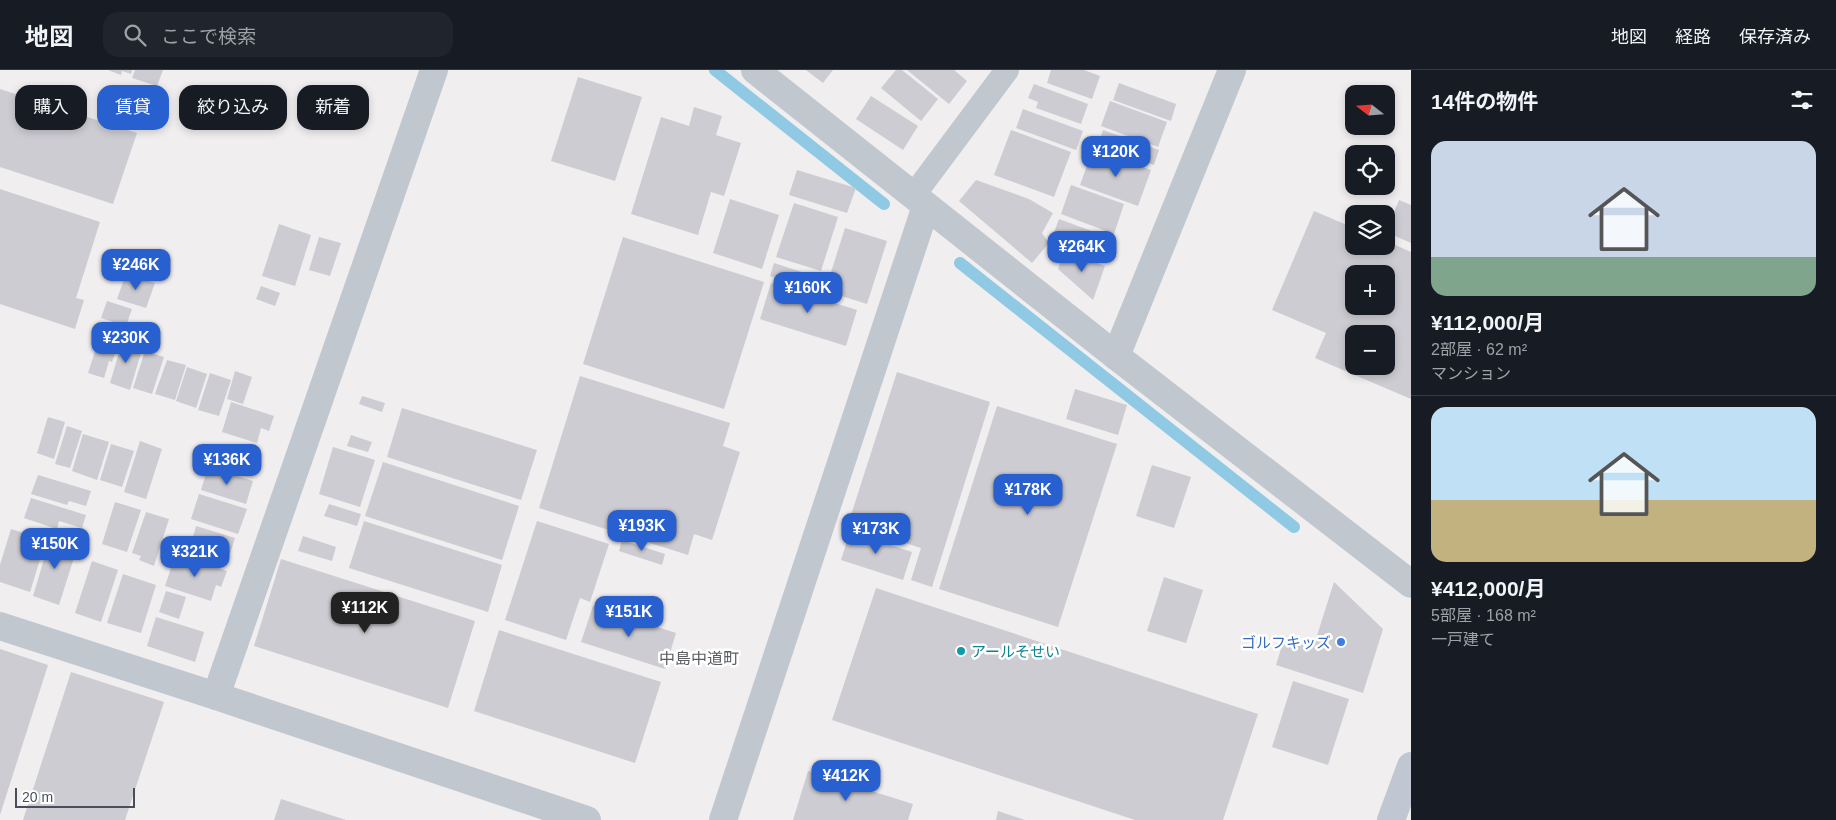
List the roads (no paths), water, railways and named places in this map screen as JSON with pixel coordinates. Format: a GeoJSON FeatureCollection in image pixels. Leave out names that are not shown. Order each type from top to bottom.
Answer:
{"type":"FeatureCollection","features":[{"type":"Feature","properties":{"kind":"main road"},"geometry":{"type":"LineString","coordinates":[[1391,820],[1411,766]]}},
{"type":"Feature","properties":{"kind":"street"},"geometry":{"type":"LineString","coordinates":[[216,696],[434,70]]}},
{"type":"Feature","properties":{"kind":"street"},"geometry":{"type":"LineString","coordinates":[[755,70],[1116,356],[1411,584]]}},
{"type":"Feature","properties":{"kind":"street"},"geometry":{"type":"LineString","coordinates":[[1116,356],[1232,70]]}},
{"type":"Feature","properties":{"kind":"street"},"geometry":{"type":"LineString","coordinates":[[723,820],[919,201]]}},
{"type":"Feature","properties":{"kind":"street"},"geometry":{"type":"LineString","coordinates":[[0,626],[587,820]]}},
{"type":"Feature","properties":{"kind":"lane"},"geometry":{"type":"LineString","coordinates":[[919,201],[1007,70]]}},
{"type":"Feature","properties":{"kind":"waterway"},"geometry":{"type":"LineString","coordinates":[[715,70],[884,204]]}},
{"type":"Feature","properties":{"kind":"waterway"},"geometry":{"type":"LineString","coordinates":[[960,263],[1294,527]]}},
{"type":"Feature","properties":{"kind":"place","name":"ゴルフキッズ"},"geometry":{"type":"Point","coordinates":[1341,642]}},
{"type":"Feature","properties":{"kind":"place","name":"アールそせい"},"geometry":{"type":"Point","coordinates":[961,651]}},
{"type":"Feature","properties":{"kind":"district","name":"中島中道町"},"geometry":{"type":"Point","coordinates":[699,658]}}]}
